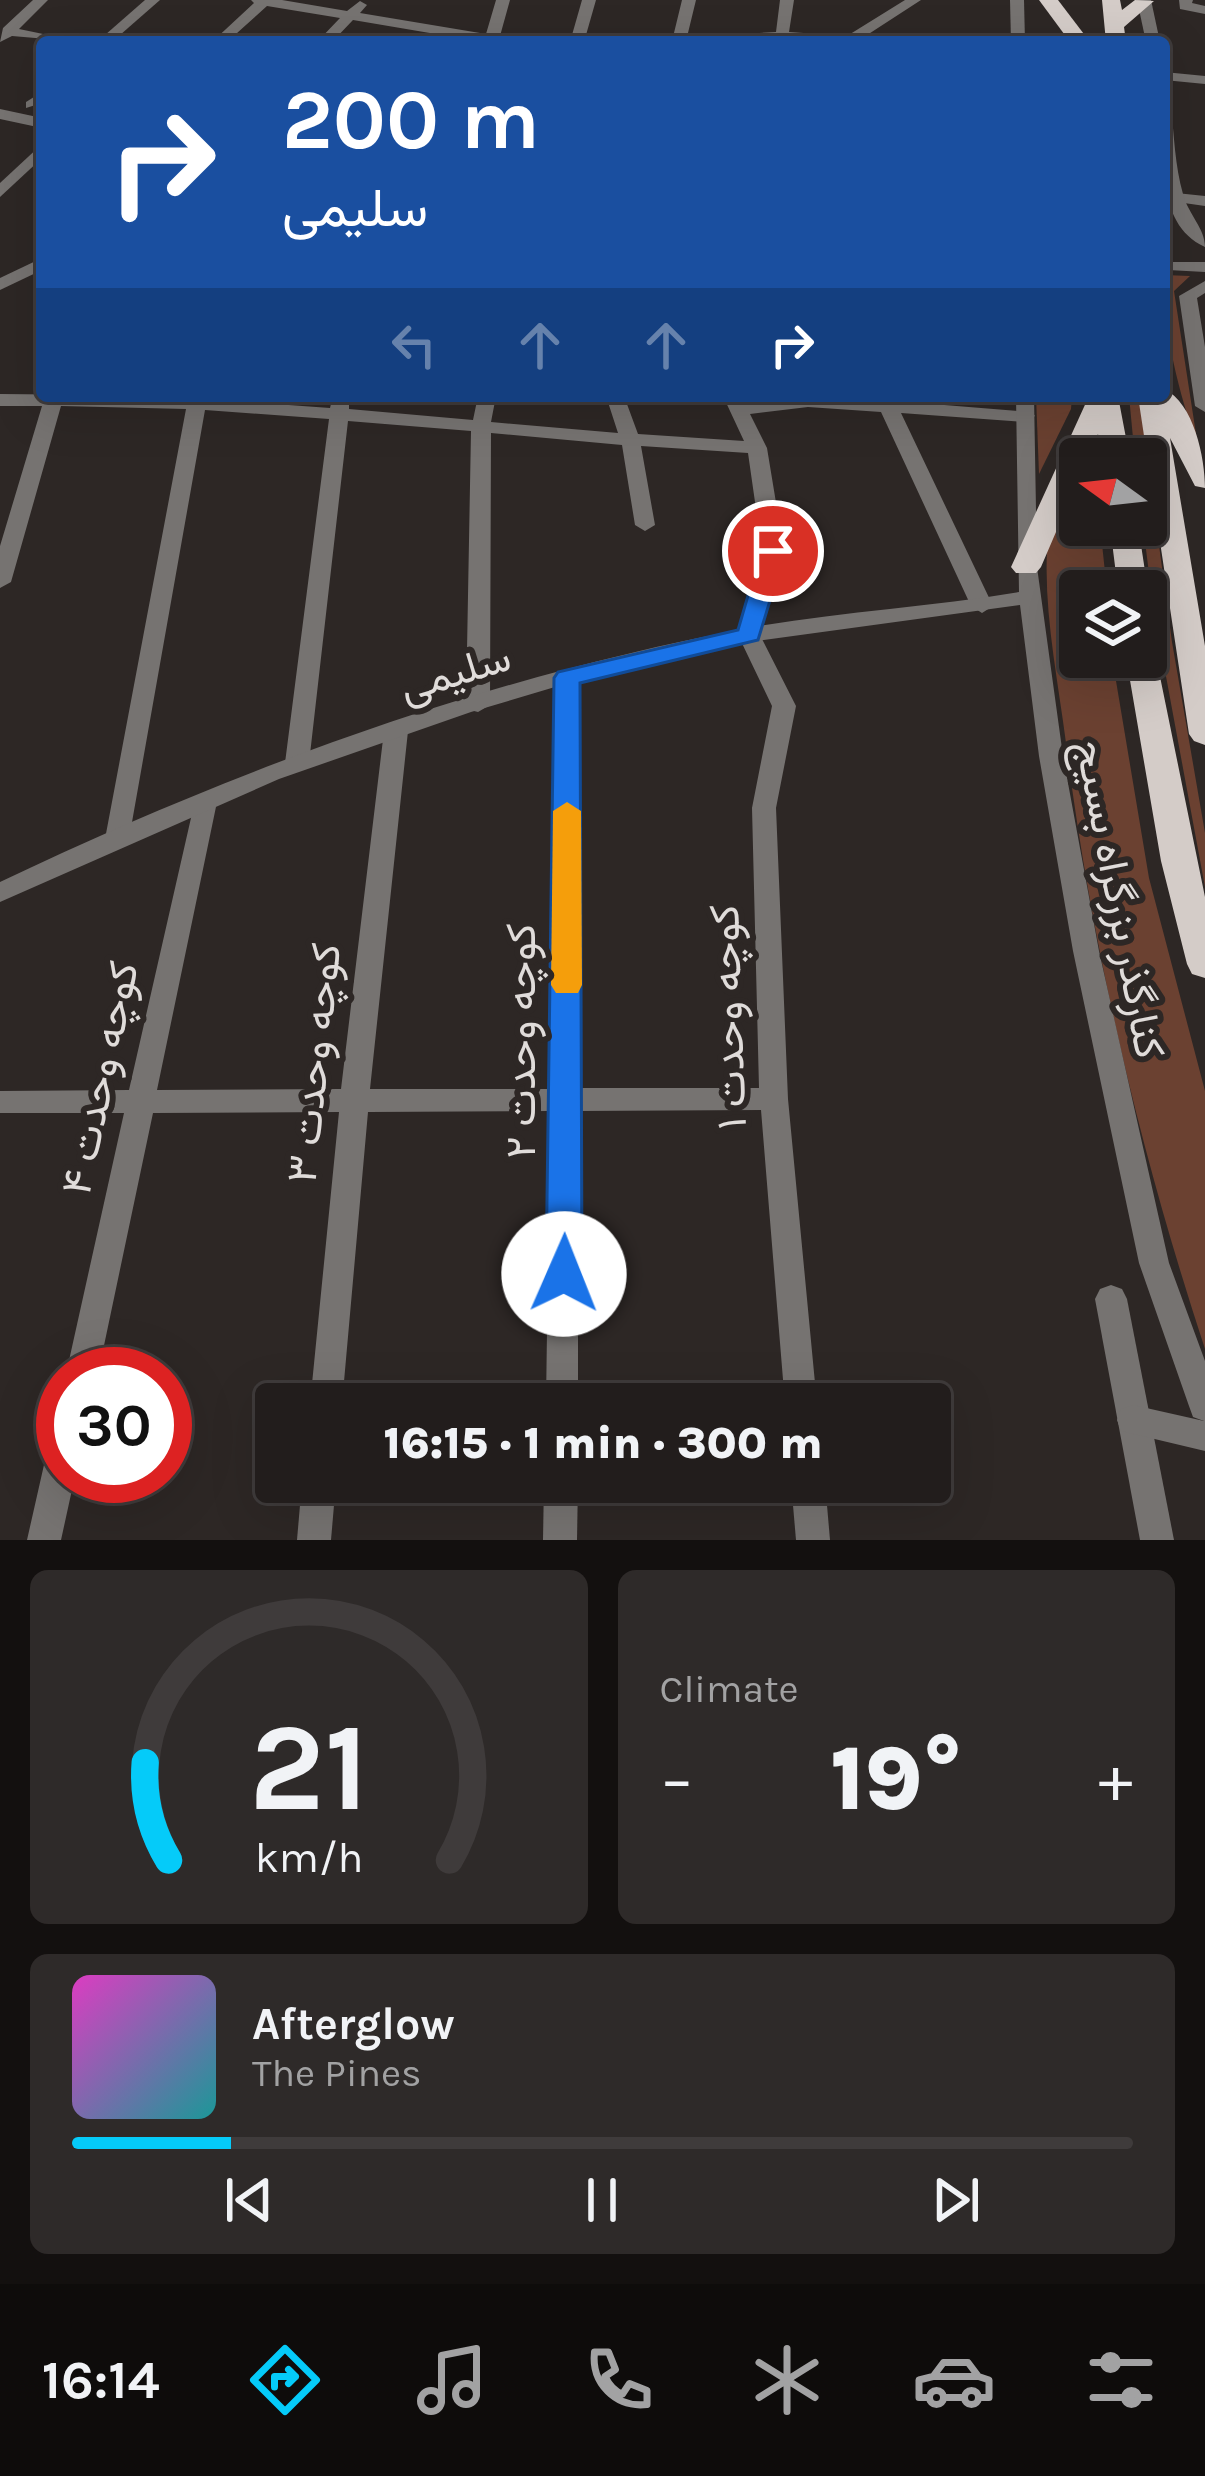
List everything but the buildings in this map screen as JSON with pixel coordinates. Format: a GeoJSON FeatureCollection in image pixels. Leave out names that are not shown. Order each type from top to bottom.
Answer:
{"type":"FeatureCollection","features":[{"type":"Feature","properties":{"kind":"highway"},"geometry":{"type":"LineString","coordinates":[[1048,0],[1075,36]]}},
{"type":"Feature","properties":{"kind":"highway"},"geometry":{"type":"LineString","coordinates":[[1111,0],[1115,33]]}},
{"type":"Feature","properties":{"kind":"highway"},"geometry":{"type":"LineString","coordinates":[[1115,33],[1144,1]]}},
{"type":"Feature","properties":{"kind":"highway"},"geometry":{"type":"LineString","coordinates":[[1081,36],[1084,12]]}},
{"type":"Feature","properties":{"kind":"highway"},"geometry":{"type":"LineString","coordinates":[[1028,582],[1101,402]]}},
{"type":"Feature","properties":{"kind":"highway"},"geometry":{"type":"LineString","coordinates":[[1104,402],[1112,438]]}},
{"type":"Feature","properties":{"kind":"highway"},"geometry":{"type":"LineString","coordinates":[[1152,402],[1183,620],[1205,734]]}},
{"type":"Feature","properties":{"kind":"highway"},"geometry":{"type":"LineString","coordinates":[[1165,402],[1205,480]]}},
{"type":"Feature","properties":{"kind":"highway"},"geometry":{"type":"LineString","coordinates":[[1145,678],[1178,861],[1205,964]]}},
{"type":"Feature","properties":{"kind":"street"},"geometry":{"type":"LineString","coordinates":[[4,35],[41,0]]}},
{"type":"Feature","properties":{"kind":"street"},"geometry":{"type":"LineString","coordinates":[[111,36],[153,0]]}},
{"type":"Feature","properties":{"kind":"street"},"geometry":{"type":"LineString","coordinates":[[225,36],[262,0],[474,36]]}},
{"type":"Feature","properties":{"kind":"street"},"geometry":{"type":"LineString","coordinates":[[330,36],[365,0]]}},
{"type":"Feature","properties":{"kind":"street"},"geometry":{"type":"LineString","coordinates":[[499,36],[503,0]]}},
{"type":"Feature","properties":{"kind":"street"},"geometry":{"type":"LineString","coordinates":[[579,36],[589,0]]}},
{"type":"Feature","properties":{"kind":"street"},"geometry":{"type":"LineString","coordinates":[[672,36],[689,0]]}},
{"type":"Feature","properties":{"kind":"street"},"geometry":{"type":"LineString","coordinates":[[782,36],[787,0]]}},
{"type":"Feature","properties":{"kind":"street"},"geometry":{"type":"LineString","coordinates":[[856,36],[914,0]]}},
{"type":"Feature","properties":{"kind":"street"},"geometry":{"type":"LineString","coordinates":[[1017,0],[1018,36]]}},
{"type":"Feature","properties":{"kind":"street"},"geometry":{"type":"LineString","coordinates":[[1186,0],[1185,6],[1205,10]]}},
{"type":"Feature","properties":{"kind":"street"},"geometry":{"type":"LineString","coordinates":[[1144,1],[1152,36]]}},
{"type":"Feature","properties":{"kind":"street"},"geometry":{"type":"LineString","coordinates":[[392,36],[405,22]]}},
{"type":"Feature","properties":{"kind":"street"},"geometry":{"type":"LineString","coordinates":[[4,35],[36,38]]}},
{"type":"Feature","properties":{"kind":"street"},"geometry":{"type":"LineString","coordinates":[[1170,77],[1205,80]]}},
{"type":"Feature","properties":{"kind":"street"},"geometry":{"type":"LineString","coordinates":[[0,99],[36,103]]}},
{"type":"Feature","properties":{"kind":"street"},"geometry":{"type":"LineString","coordinates":[[0,114],[36,122]]}},
{"type":"Feature","properties":{"kind":"street"},"geometry":{"type":"LineString","coordinates":[[0,192],[36,155]]}},
{"type":"Feature","properties":{"kind":"street"},"geometry":{"type":"LineString","coordinates":[[1170,198],[1205,202]]}},
{"type":"Feature","properties":{"kind":"street"},"geometry":{"type":"LineString","coordinates":[[1170,198],[1205,242]]}},
{"type":"Feature","properties":{"kind":"street"},"geometry":{"type":"LineString","coordinates":[[0,285],[36,266]]}},
{"type":"Feature","properties":{"kind":"street"},"geometry":{"type":"LineString","coordinates":[[1174,266],[1205,267]]}},
{"type":"Feature","properties":{"kind":"street"},"geometry":{"type":"LineString","coordinates":[[1197,291],[1205,406]]}},
{"type":"Feature","properties":{"kind":"street"},"geometry":{"type":"LineString","coordinates":[[0,400],[36,399]]}},
{"type":"Feature","properties":{"kind":"street"},"geometry":{"type":"LineString","coordinates":[[0,582],[53,402]]}},
{"type":"Feature","properties":{"kind":"street"},"geometry":{"type":"LineString","coordinates":[[117,839],[195,402]]}},
{"type":"Feature","properties":{"kind":"street"},"geometry":{"type":"LineString","coordinates":[[243,402],[338,404],[631,442],[757,448]]}},
{"type":"Feature","properties":{"kind":"street"},"geometry":{"type":"LineString","coordinates":[[478,705],[486,402]]}},
{"type":"Feature","properties":{"kind":"street"},"geometry":{"type":"LineString","coordinates":[[617,402],[631,442],[645,525]]}},
{"type":"Feature","properties":{"kind":"street"},"geometry":{"type":"LineString","coordinates":[[749,635],[773,551],[757,448],[737,403],[772,402]]}},
{"type":"Feature","properties":{"kind":"street"},"geometry":{"type":"LineString","coordinates":[[885,402],[982,606]]}},
{"type":"Feature","properties":{"kind":"street"},"geometry":{"type":"LineString","coordinates":[[931,402],[1025,406]]}},
{"type":"Feature","properties":{"kind":"street"},"geometry":{"type":"LineString","coordinates":[[297,763],[338,404]]}},
{"type":"Feature","properties":{"kind":"street","name":"کنارگذر بزرگراه بسیج"},"geometry":{"type":"LineString","coordinates":[[1025,406],[1028,582],[1082,929],[1154,1263],[1205,1406]]}},
{"type":"Feature","properties":{"kind":"street","name":"سلیمی"},"geometry":{"type":"LineString","coordinates":[[1,895],[117,839],[297,763],[478,705],[567,678],[749,635],[982,606],[1028,582]]}},
{"type":"Feature","properties":{"kind":"street","name":"کوچه وحدت ۱"},"geometry":{"type":"LineString","coordinates":[[749,635],[784,706],[764,808],[774,1100],[799,1383]]}},
{"type":"Feature","properties":{"kind":"street","name":"کوچه وحدت ۲"},"geometry":{"type":"LineString","coordinates":[[562,1383],[567,678]]}},
{"type":"Feature","properties":{"kind":"street","name":"کوچه وحدت ۳"},"geometry":{"type":"LineString","coordinates":[[328,1383],[396,731]]}},
{"type":"Feature","properties":{"kind":"street","name":"کوچه وحدت ۴"},"geometry":{"type":"LineString","coordinates":[[88,1347],[205,802]]}},
{"type":"Feature","properties":{"kind":"street"},"geometry":{"type":"LineString","coordinates":[[0,1102],[774,1100]]}},
{"type":"Feature","properties":{"kind":"street"},"geometry":{"type":"LineString","coordinates":[[1111,1299],[1157,1540]]}},
{"type":"Feature","properties":{"kind":"street"},"geometry":{"type":"LineString","coordinates":[[1133,1420],[1205,1436]]}},
{"type":"Feature","properties":{"kind":"street"},"geometry":{"type":"LineString","coordinates":[[44,1540],[52,1503]]}},
{"type":"Feature","properties":{"kind":"street"},"geometry":{"type":"LineString","coordinates":[[314,1540],[317,1503]]}},
{"type":"Feature","properties":{"kind":"street"},"geometry":{"type":"LineString","coordinates":[[560,1540],[561,1503]]}},
{"type":"Feature","properties":{"kind":"street"},"geometry":{"type":"LineString","coordinates":[[810,1503],[813,1540]]}},
{"type":"Feature","properties":{"kind":"shaded area"},"geometry":{"type":"Polygon","coordinates":[[[1170,275],[1190,276],[1174,291],[1198,447],[1184,405],[1174,362],[1170,275]]]}},
{"type":"Feature","properties":{"kind":"shaded area"},"geometry":{"type":"Polygon","coordinates":[[[1036,402],[1072,402],[1071,409],[1039,474],[1036,402]]]}},
{"type":"Feature","properties":{"kind":"shaded area"},"geometry":{"type":"Polygon","coordinates":[[[1130,402],[1140,402],[1145,438],[1133,438],[1130,402]]]}},
{"type":"Feature","properties":{"kind":"shaded area"},"geometry":{"type":"Polygon","coordinates":[[[1059,515],[1059,546],[1102,546],[1105,570],[1059,570],[1059,678],[1116,678],[1149,878],[1205,1091],[1205,1349],[1139,1125],[1104,974],[1052,647],[1047,575],[1051,532],[1059,515]]]}},
{"type":"Feature","properties":{"kind":"shaded area"},"geometry":{"type":"Polygon","coordinates":[[[1146,546],[1159,546],[1162,570],[1149,570],[1146,546]]]}},
{"type":"Feature","properties":{"kind":"shaded area"},"geometry":{"type":"Polygon","coordinates":[[[1167,605],[1205,833],[1205,887],[1166,678],[1167,605]]]}},
{"type":"Feature","properties":{"kind":"slow traffic"},"geometry":{"type":"LineString","coordinates":[[567,811],[567,985]]}},
{"type":"Feature","properties":{"kind":"route"},"geometry":{"type":"LineString","coordinates":[[564,1274],[567,678],[749,635],[773,551]]}}]}
